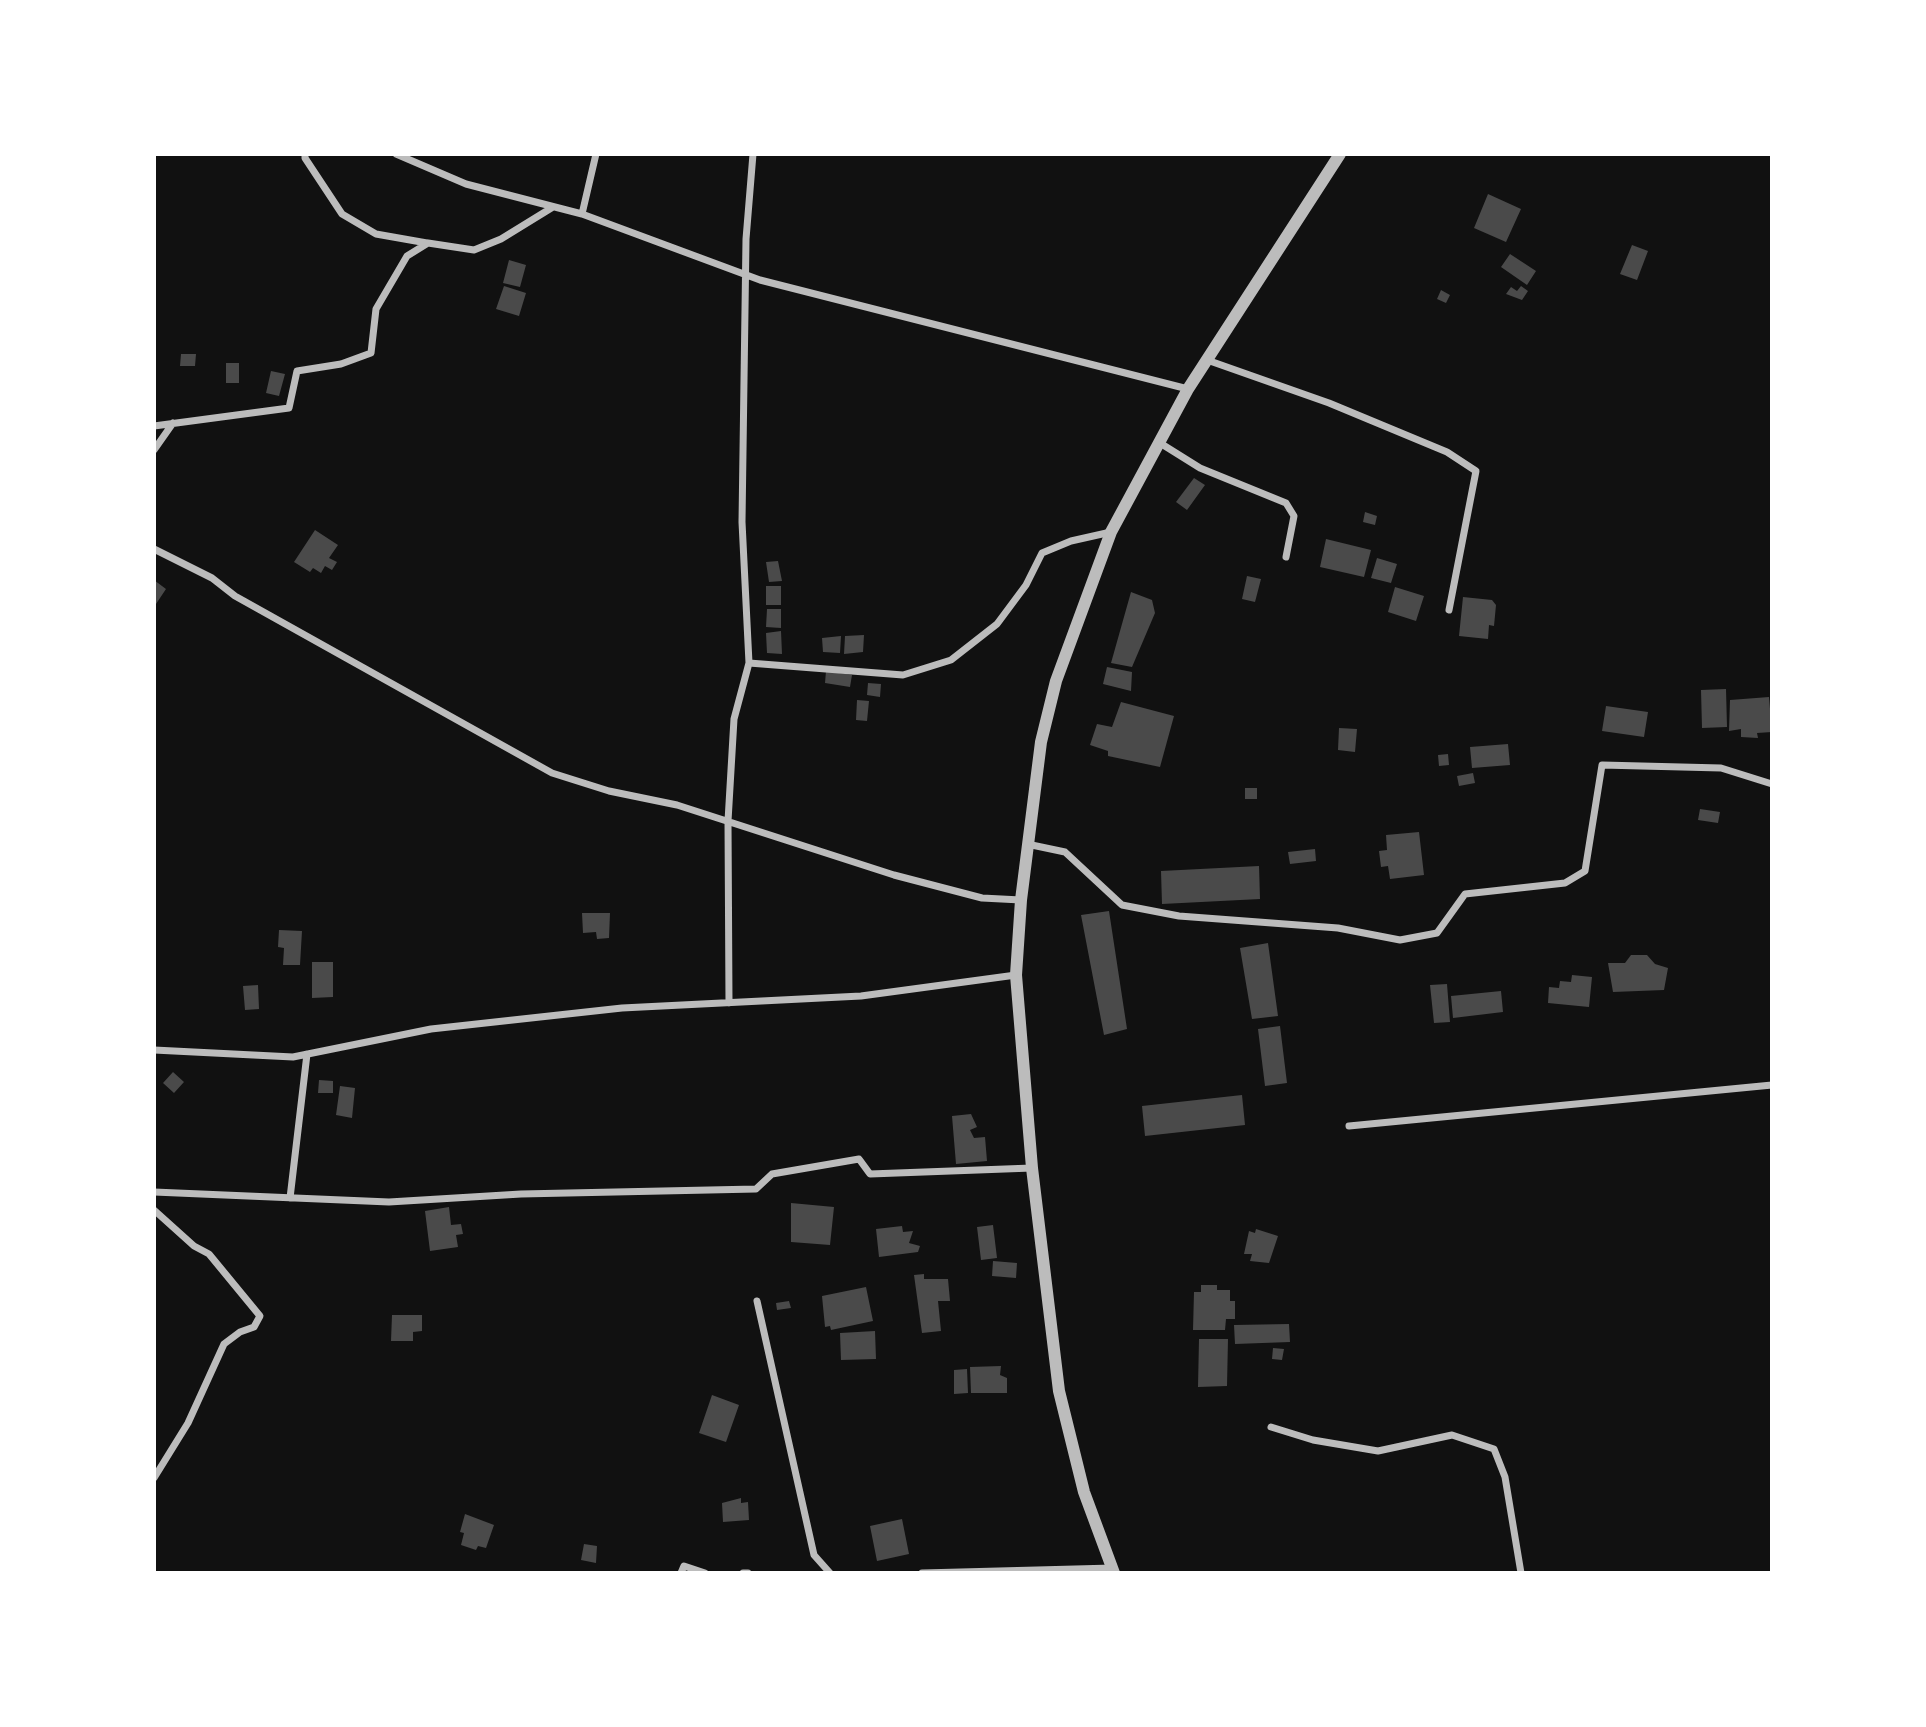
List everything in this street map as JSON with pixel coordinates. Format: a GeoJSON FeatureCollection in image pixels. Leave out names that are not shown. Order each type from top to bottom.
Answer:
{"type":"FeatureCollection","features":[{"type":"Feature","properties":{"kind":"street"},"geometry":{"type":"LineString","coordinates":[[305,154],[342,214],[376,234],[474,250],[501,239],[553,207]]}},
{"type":"Feature","properties":{"kind":"street"},"geometry":{"type":"LineString","coordinates":[[396,154],[466,184],[582,214],[745,275],[1188,389]]}},
{"type":"Feature","properties":{"kind":"street"},"geometry":{"type":"LineString","coordinates":[[582,214],[596,154]]}},
{"type":"Feature","properties":{"kind":"street"},"geometry":{"type":"LineString","coordinates":[[729,1003],[728,821],[734,719],[749,663],[742,522],[745,275],[752,154]]}},
{"type":"Feature","properties":{"kind":"street"},"geometry":{"type":"LineString","coordinates":[[922,1573],[1113,1571],[1084,1492],[1059,1391],[1032,1168],[1016,975],[1027,844],[1041,742],[1056,681],[1111,532],[1188,389],[1340,154]]}},
{"type":"Feature","properties":{"kind":"street"},"geometry":{"type":"LineString","coordinates":[[154,426],[289,408],[297,371],[341,364],[371,354],[376,309],[407,256],[428,243]]}},
{"type":"Feature","properties":{"kind":"street"},"geometry":{"type":"LineString","coordinates":[[1207,360],[1353,412],[1447,452],[1476,471],[1450,610]]}},
{"type":"Feature","properties":{"kind":"street"},"geometry":{"type":"LineString","coordinates":[[154,450],[173,423]]}},
{"type":"Feature","properties":{"kind":"street"},"geometry":{"type":"LineString","coordinates":[[1160,443],[1200,468],[1286,503],[1294,516],[1286,557]]}},
{"type":"Feature","properties":{"kind":"street"},"geometry":{"type":"LineString","coordinates":[[749,663],[903,675],[951,660],[997,624],[1026,585],[1042,553],[1071,541],[1111,532]]}},
{"type":"Feature","properties":{"kind":"street"},"geometry":{"type":"LineString","coordinates":[[154,550],[212,578],[235,596],[552,773],[728,821],[949,890],[999,901],[1021,900]]}},
{"type":"Feature","properties":{"kind":"street"},"geometry":{"type":"LineString","coordinates":[[1027,844],[1065,852],[1122,905],[1179,916],[1338,928],[1400,940],[1437,933],[1465,894],[1565,883],[1585,871],[1602,765],[1721,768],[1772,784]]}},
{"type":"Feature","properties":{"kind":"street"},"geometry":{"type":"LineString","coordinates":[[154,1050],[293,1057],[431,1030],[622,1008],[860,996],[1016,975]]}},
{"type":"Feature","properties":{"kind":"street"},"geometry":{"type":"LineString","coordinates":[[290,1198],[307,1054]]}},
{"type":"Feature","properties":{"kind":"street"},"geometry":{"type":"LineString","coordinates":[[1349,1126],[1772,1085]]}},
{"type":"Feature","properties":{"kind":"street"},"geometry":{"type":"LineString","coordinates":[[154,1192],[389,1202],[521,1194],[755,1189],[772,1174],[859,1159],[870,1174],[1032,1168]]}},
{"type":"Feature","properties":{"kind":"street"},"geometry":{"type":"LineString","coordinates":[[154,1210],[194,1246],[209,1254],[260,1316],[254,1327],[240,1332],[224,1343],[188,1423],[154,1478]]}},
{"type":"Feature","properties":{"kind":"street"},"geometry":{"type":"LineString","coordinates":[[757,1301],[814,1555],[830,1573]]}},
{"type":"Feature","properties":{"kind":"street"},"geometry":{"type":"LineString","coordinates":[[1271,1427],[1313,1440],[1378,1451],[1452,1435],[1494,1448],[1505,1477],[1521,1573]]}},
{"type":"Feature","properties":{"kind":"street"},"geometry":{"type":"LineString","coordinates":[[681,1573],[684,1566],[705,1573]]}},
{"type":"Feature","properties":{"kind":"building"},"geometry":{"type":"Polygon","coordinates":[[[1488,194],[1521,209],[1506,242],[1474,228],[1488,194]]]}},
{"type":"Feature","properties":{"kind":"building"},"geometry":{"type":"Polygon","coordinates":[[[1632,245],[1648,251],[1637,280],[1620,274],[1632,245]]]}},
{"type":"Feature","properties":{"kind":"building"},"geometry":{"type":"Polygon","coordinates":[[[1510,254],[1536,271],[1527,285],[1501,267],[1510,254]]]}},
{"type":"Feature","properties":{"kind":"building"},"geometry":{"type":"Polygon","coordinates":[[[509,260],[526,265],[520,287],[503,283],[509,260]]]}},
{"type":"Feature","properties":{"kind":"building"},"geometry":{"type":"Polygon","coordinates":[[[504,286],[526,293],[519,316],[496,309],[504,286]]]}},
{"type":"Feature","properties":{"kind":"building"},"geometry":{"type":"Polygon","coordinates":[[[1521,286],[1528,291],[1522,300],[1506,294],[1511,287],[1517,291],[1521,286]]]}},
{"type":"Feature","properties":{"kind":"building"},"geometry":{"type":"Polygon","coordinates":[[[1441,290],[1450,295],[1446,303],[1437,299],[1441,290]]]}},
{"type":"Feature","properties":{"kind":"building"},"geometry":{"type":"Polygon","coordinates":[[[181,354],[196,354],[195,366],[180,366],[181,354]]]}},
{"type":"Feature","properties":{"kind":"building"},"geometry":{"type":"Polygon","coordinates":[[[226,363],[239,363],[239,383],[226,383],[226,363]]]}},
{"type":"Feature","properties":{"kind":"building"},"geometry":{"type":"Polygon","coordinates":[[[271,371],[285,374],[279,396],[266,393],[271,371]]]}},
{"type":"Feature","properties":{"kind":"building"},"geometry":{"type":"Polygon","coordinates":[[[1194,478],[1205,485],[1187,510],[1176,502],[1194,478]]]}},
{"type":"Feature","properties":{"kind":"building"},"geometry":{"type":"Polygon","coordinates":[[[1365,512],[1377,516],[1375,525],[1363,522],[1365,512]]]}},
{"type":"Feature","properties":{"kind":"building"},"geometry":{"type":"Polygon","coordinates":[[[315,530],[338,545],[329,558],[337,562],[332,570],[325,566],[321,573],[313,568],[310,572],[294,562],[315,530]]]}},
{"type":"Feature","properties":{"kind":"building"},"geometry":{"type":"Polygon","coordinates":[[[1326,539],[1371,550],[1364,577],[1320,567],[1326,539]]]}},
{"type":"Feature","properties":{"kind":"building"},"geometry":{"type":"Polygon","coordinates":[[[1377,558],[1397,564],[1391,583],[1371,578],[1377,558]]]}},
{"type":"Feature","properties":{"kind":"building"},"geometry":{"type":"Polygon","coordinates":[[[778,561],[782,581],[769,582],[766,562],[778,561]]]}},
{"type":"Feature","properties":{"kind":"building"},"geometry":{"type":"Polygon","coordinates":[[[1247,576],[1261,579],[1255,602],[1242,599],[1247,576]]]}},
{"type":"Feature","properties":{"kind":"building"},"geometry":{"type":"Polygon","coordinates":[[[154,580],[166,589],[156,604],[154,603],[154,580]]]}},
{"type":"Feature","properties":{"kind":"building"},"geometry":{"type":"Polygon","coordinates":[[[766,586],[781,586],[781,605],[766,605],[766,586]]]}},
{"type":"Feature","properties":{"kind":"building"},"geometry":{"type":"Polygon","coordinates":[[[1395,587],[1424,596],[1416,621],[1388,612],[1395,587]]]}},
{"type":"Feature","properties":{"kind":"building"},"geometry":{"type":"Polygon","coordinates":[[[1131,592],[1152,600],[1155,613],[1132,667],[1111,663],[1131,592]]]}},
{"type":"Feature","properties":{"kind":"building"},"geometry":{"type":"Polygon","coordinates":[[[1463,597],[1492,600],[1496,605],[1494,626],[1489,625],[1488,639],[1459,636],[1463,597]]]}},
{"type":"Feature","properties":{"kind":"building"},"geometry":{"type":"Polygon","coordinates":[[[767,609],[781,609],[781,628],[766,627],[767,609]]]}},
{"type":"Feature","properties":{"kind":"building"},"geometry":{"type":"Polygon","coordinates":[[[781,631],[782,654],[767,653],[766,633],[781,631]]]}},
{"type":"Feature","properties":{"kind":"building"},"geometry":{"type":"Polygon","coordinates":[[[864,635],[863,652],[844,654],[845,636],[864,635]]]}},
{"type":"Feature","properties":{"kind":"building"},"geometry":{"type":"Polygon","coordinates":[[[841,636],[840,653],[823,652],[822,638],[841,636]]]}},
{"type":"Feature","properties":{"kind":"building"},"geometry":{"type":"Polygon","coordinates":[[[1107,667],[1132,672],[1131,691],[1103,684],[1107,667]]]}},
{"type":"Feature","properties":{"kind":"building"},"geometry":{"type":"Polygon","coordinates":[[[826,671],[852,675],[850,687],[825,683],[826,671]]]}},
{"type":"Feature","properties":{"kind":"building"},"geometry":{"type":"Polygon","coordinates":[[[868,683],[881,684],[880,697],[867,695],[868,683]]]}},
{"type":"Feature","properties":{"kind":"building"},"geometry":{"type":"Polygon","coordinates":[[[1726,689],[1727,727],[1702,728],[1701,690],[1726,689]]]}},
{"type":"Feature","properties":{"kind":"building"},"geometry":{"type":"Polygon","coordinates":[[[1769,697],[1772,732],[1757,733],[1758,738],[1741,737],[1741,729],[1729,731],[1730,700],[1769,697]]]}},
{"type":"Feature","properties":{"kind":"building"},"geometry":{"type":"Polygon","coordinates":[[[857,700],[869,701],[867,721],[856,720],[857,700]]]}},
{"type":"Feature","properties":{"kind":"building"},"geometry":{"type":"Polygon","coordinates":[[[1121,702],[1174,716],[1160,767],[1108,756],[1108,751],[1090,745],[1097,724],[1112,727],[1121,702]]]}},
{"type":"Feature","properties":{"kind":"building"},"geometry":{"type":"Polygon","coordinates":[[[1606,706],[1648,712],[1644,737],[1602,731],[1606,706]]]}},
{"type":"Feature","properties":{"kind":"building"},"geometry":{"type":"Polygon","coordinates":[[[1339,728],[1357,729],[1355,752],[1338,750],[1339,728]]]}},
{"type":"Feature","properties":{"kind":"building"},"geometry":{"type":"Polygon","coordinates":[[[1508,744],[1510,765],[1472,768],[1470,747],[1508,744]]]}},
{"type":"Feature","properties":{"kind":"building"},"geometry":{"type":"Polygon","coordinates":[[[1448,754],[1449,765],[1439,766],[1438,755],[1448,754]]]}},
{"type":"Feature","properties":{"kind":"building"},"geometry":{"type":"Polygon","coordinates":[[[1473,773],[1475,783],[1459,786],[1457,776],[1473,773]]]}},
{"type":"Feature","properties":{"kind":"building"},"geometry":{"type":"Polygon","coordinates":[[[1245,788],[1257,788],[1257,799],[1245,799],[1245,788]]]}},
{"type":"Feature","properties":{"kind":"building"},"geometry":{"type":"Polygon","coordinates":[[[1700,809],[1720,812],[1718,823],[1698,820],[1700,809]]]}},
{"type":"Feature","properties":{"kind":"building"},"geometry":{"type":"Polygon","coordinates":[[[1419,832],[1424,875],[1390,879],[1388,866],[1381,867],[1379,851],[1387,850],[1386,835],[1419,832]]]}},
{"type":"Feature","properties":{"kind":"building"},"geometry":{"type":"Polygon","coordinates":[[[1315,849],[1316,861],[1290,864],[1288,852],[1315,849]]]}},
{"type":"Feature","properties":{"kind":"building"},"geometry":{"type":"Polygon","coordinates":[[[1259,866],[1260,899],[1162,904],[1161,871],[1259,866]]]}},
{"type":"Feature","properties":{"kind":"building"},"geometry":{"type":"Polygon","coordinates":[[[1109,911],[1127,1029],[1104,1035],[1081,915],[1109,911]]]}},
{"type":"Feature","properties":{"kind":"building"},"geometry":{"type":"Polygon","coordinates":[[[582,913],[610,913],[609,938],[597,939],[596,932],[583,933],[582,913]]]}},
{"type":"Feature","properties":{"kind":"building"},"geometry":{"type":"Polygon","coordinates":[[[279,930],[302,931],[300,965],[283,965],[284,948],[278,947],[279,930]]]}},
{"type":"Feature","properties":{"kind":"building"},"geometry":{"type":"Polygon","coordinates":[[[1268,943],[1278,1016],[1252,1019],[1240,948],[1268,943]]]}},
{"type":"Feature","properties":{"kind":"building"},"geometry":{"type":"Polygon","coordinates":[[[1631,955],[1647,955],[1655,964],[1668,968],[1664,990],[1613,992],[1608,963],[1625,963],[1631,955]]]}},
{"type":"Feature","properties":{"kind":"building"},"geometry":{"type":"Polygon","coordinates":[[[312,962],[333,962],[333,997],[312,998],[312,962]]]}},
{"type":"Feature","properties":{"kind":"building"},"geometry":{"type":"Polygon","coordinates":[[[1572,975],[1592,977],[1589,1007],[1548,1003],[1549,987],[1559,988],[1560,981],[1571,982],[1572,975]]]}},
{"type":"Feature","properties":{"kind":"building"},"geometry":{"type":"Polygon","coordinates":[[[1447,984],[1450,1022],[1434,1023],[1430,985],[1447,984]]]}},
{"type":"Feature","properties":{"kind":"building"},"geometry":{"type":"Polygon","coordinates":[[[258,985],[259,1009],[245,1010],[243,986],[258,985]]]}},
{"type":"Feature","properties":{"kind":"building"},"geometry":{"type":"Polygon","coordinates":[[[1501,991],[1503,1012],[1453,1018],[1451,996],[1501,991]]]}},
{"type":"Feature","properties":{"kind":"building"},"geometry":{"type":"Polygon","coordinates":[[[1280,1026],[1287,1083],[1265,1086],[1258,1029],[1280,1026]]]}},
{"type":"Feature","properties":{"kind":"building"},"geometry":{"type":"Polygon","coordinates":[[[173,1072],[184,1082],[174,1093],[163,1083],[173,1072]]]}},
{"type":"Feature","properties":{"kind":"building"},"geometry":{"type":"Polygon","coordinates":[[[319,1080],[333,1081],[333,1093],[318,1093],[319,1080]]]}},
{"type":"Feature","properties":{"kind":"building"},"geometry":{"type":"Polygon","coordinates":[[[340,1086],[355,1088],[352,1118],[336,1115],[340,1086]]]}},
{"type":"Feature","properties":{"kind":"building"},"geometry":{"type":"Polygon","coordinates":[[[1242,1095],[1245,1125],[1145,1136],[1142,1106],[1242,1095]]]}},
{"type":"Feature","properties":{"kind":"building"},"geometry":{"type":"Polygon","coordinates":[[[971,1114],[977,1127],[970,1130],[974,1138],[985,1137],[987,1161],[956,1164],[952,1116],[971,1114]]]}},
{"type":"Feature","properties":{"kind":"building"},"geometry":{"type":"Polygon","coordinates":[[[791,1203],[834,1207],[830,1245],[791,1242],[791,1203]]]}},
{"type":"Feature","properties":{"kind":"building"},"geometry":{"type":"Polygon","coordinates":[[[449,1207],[451,1225],[461,1224],[463,1234],[456,1235],[458,1247],[430,1251],[425,1211],[449,1207]]]}},
{"type":"Feature","properties":{"kind":"building"},"geometry":{"type":"Polygon","coordinates":[[[993,1225],[997,1258],[981,1260],[977,1227],[993,1225]]]}},
{"type":"Feature","properties":{"kind":"building"},"geometry":{"type":"Polygon","coordinates":[[[902,1226],[903,1232],[913,1231],[909,1243],[920,1246],[918,1252],[879,1257],[876,1229],[902,1226]]]}},
{"type":"Feature","properties":{"kind":"building"},"geometry":{"type":"Polygon","coordinates":[[[1256,1229],[1278,1236],[1269,1263],[1250,1261],[1252,1254],[1244,1254],[1249,1231],[1255,1233],[1256,1229]]]}},
{"type":"Feature","properties":{"kind":"building"},"geometry":{"type":"Polygon","coordinates":[[[993,1261],[1017,1263],[1016,1278],[992,1276],[993,1261]]]}},
{"type":"Feature","properties":{"kind":"building"},"geometry":{"type":"Polygon","coordinates":[[[924,1274],[924,1279],[948,1279],[950,1301],[938,1301],[941,1331],[922,1333],[914,1275],[924,1274]]]}},
{"type":"Feature","properties":{"kind":"building"},"geometry":{"type":"Polygon","coordinates":[[[1201,1285],[1217,1285],[1217,1290],[1230,1290],[1230,1301],[1235,1301],[1235,1319],[1226,1319],[1225,1330],[1193,1330],[1194,1292],[1201,1292],[1201,1285]]]}},
{"type":"Feature","properties":{"kind":"building"},"geometry":{"type":"Polygon","coordinates":[[[866,1287],[873,1321],[831,1330],[830,1326],[825,1327],[822,1296],[866,1287]]]}},
{"type":"Feature","properties":{"kind":"building"},"geometry":{"type":"Polygon","coordinates":[[[789,1301],[791,1308],[777,1310],[776,1303],[789,1301]]]}},
{"type":"Feature","properties":{"kind":"building"},"geometry":{"type":"Polygon","coordinates":[[[392,1315],[422,1315],[422,1331],[413,1332],[413,1341],[391,1341],[392,1315]]]}},
{"type":"Feature","properties":{"kind":"building"},"geometry":{"type":"Polygon","coordinates":[[[1289,1324],[1290,1342],[1235,1344],[1234,1325],[1289,1324]]]}},
{"type":"Feature","properties":{"kind":"building"},"geometry":{"type":"Polygon","coordinates":[[[875,1331],[876,1359],[841,1360],[840,1333],[875,1331]]]}},
{"type":"Feature","properties":{"kind":"building"},"geometry":{"type":"Polygon","coordinates":[[[1199,1339],[1228,1339],[1227,1386],[1198,1387],[1199,1339]]]}},
{"type":"Feature","properties":{"kind":"building"},"geometry":{"type":"Polygon","coordinates":[[[1273,1348],[1284,1349],[1282,1360],[1272,1359],[1273,1348]]]}},
{"type":"Feature","properties":{"kind":"building"},"geometry":{"type":"Polygon","coordinates":[[[1001,1366],[1000,1375],[1007,1378],[1007,1393],[971,1393],[970,1367],[1001,1366]]]}},
{"type":"Feature","properties":{"kind":"building"},"geometry":{"type":"Polygon","coordinates":[[[967,1369],[968,1393],[954,1394],[954,1370],[967,1369]]]}},
{"type":"Feature","properties":{"kind":"building"},"geometry":{"type":"Polygon","coordinates":[[[712,1395],[739,1405],[726,1442],[699,1433],[712,1395]]]}},
{"type":"Feature","properties":{"kind":"building"},"geometry":{"type":"Polygon","coordinates":[[[741,1498],[741,1503],[748,1502],[749,1520],[723,1522],[722,1503],[741,1498]]]}},
{"type":"Feature","properties":{"kind":"building"},"geometry":{"type":"Polygon","coordinates":[[[465,1514],[494,1525],[486,1548],[478,1546],[476,1550],[461,1545],[464,1533],[460,1532],[465,1514]]]}},
{"type":"Feature","properties":{"kind":"building"},"geometry":{"type":"Polygon","coordinates":[[[902,1519],[909,1554],[877,1561],[870,1526],[902,1519]]]}},
{"type":"Feature","properties":{"kind":"building"},"geometry":{"type":"Polygon","coordinates":[[[584,1544],[597,1546],[596,1563],[581,1560],[584,1544]]]}}]}
